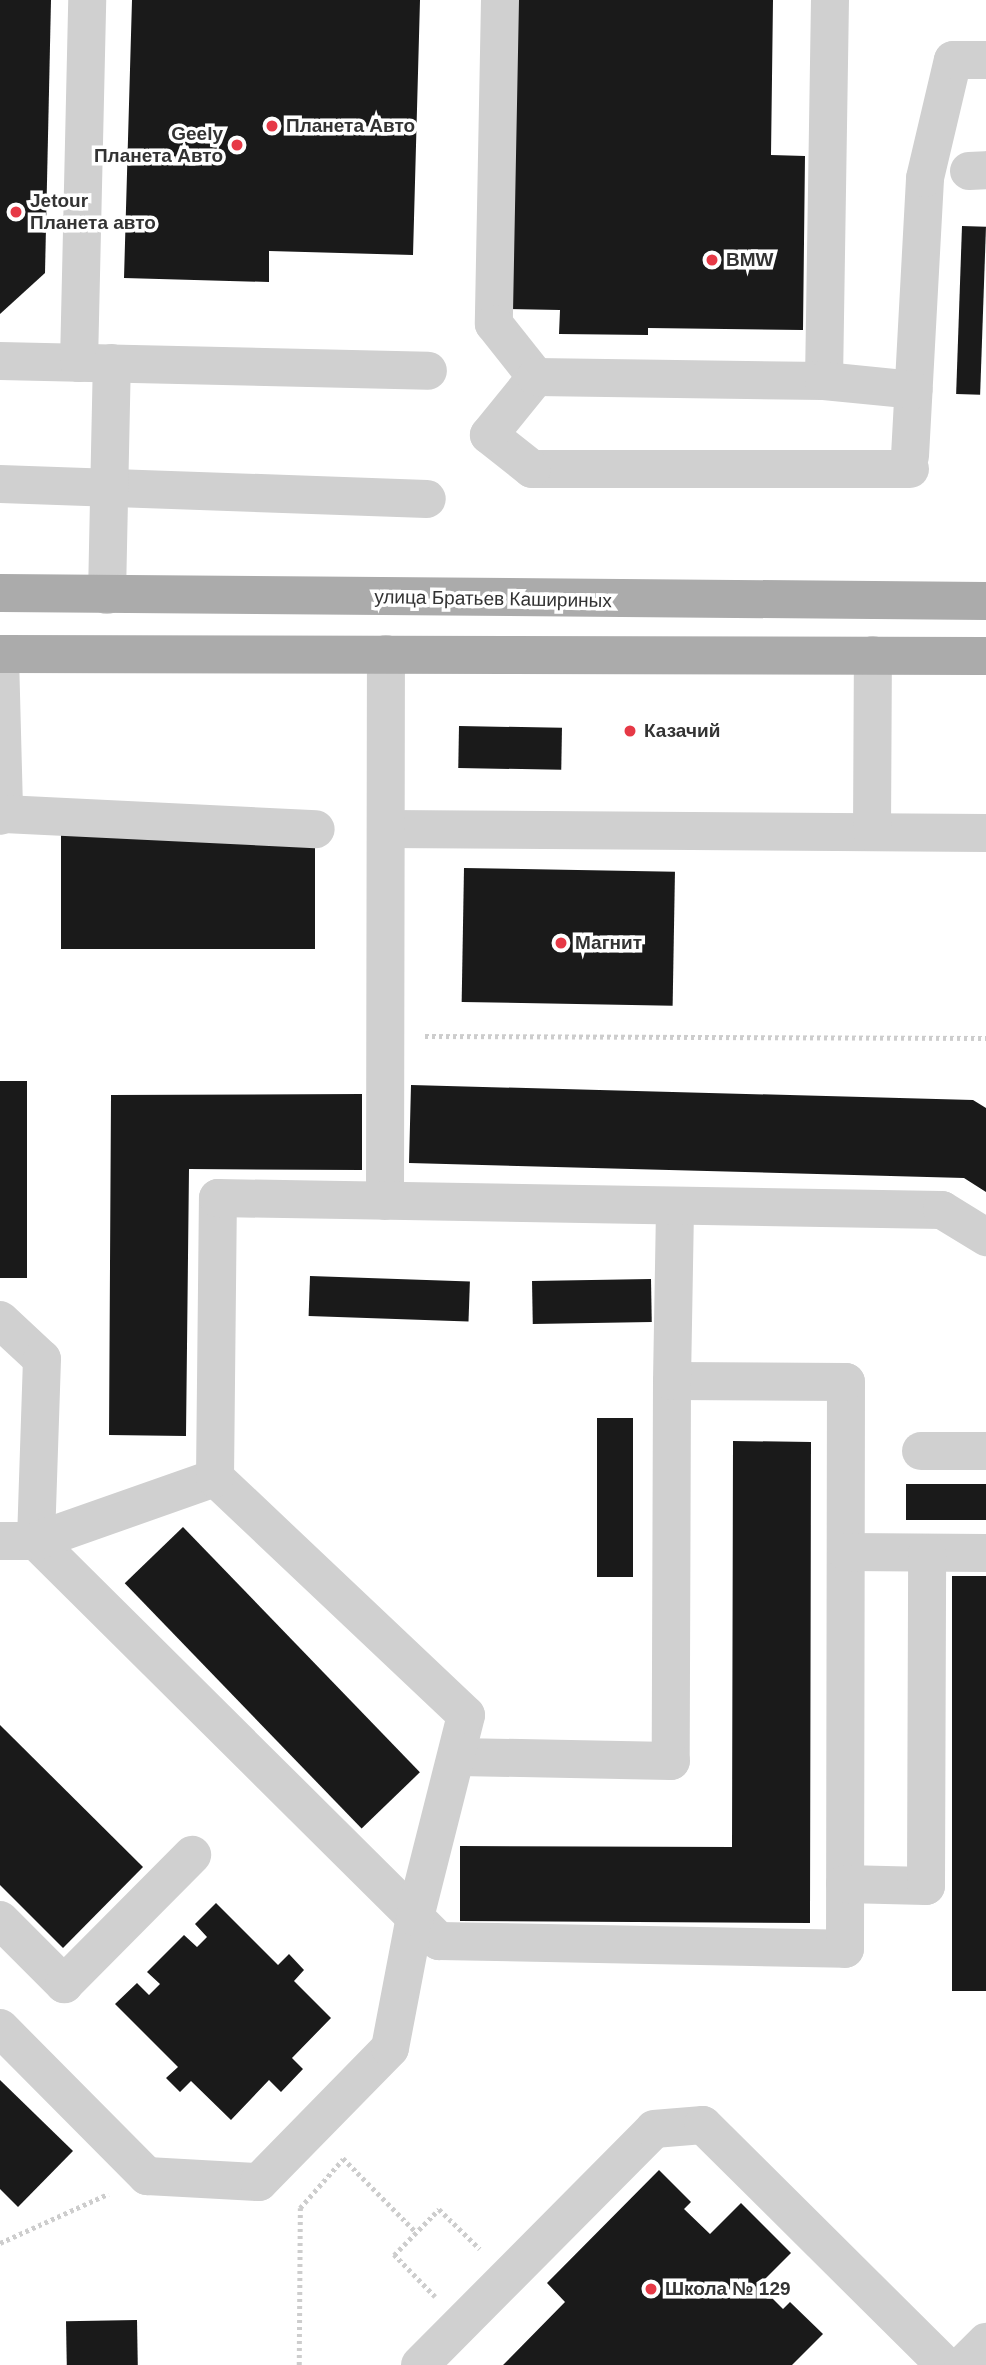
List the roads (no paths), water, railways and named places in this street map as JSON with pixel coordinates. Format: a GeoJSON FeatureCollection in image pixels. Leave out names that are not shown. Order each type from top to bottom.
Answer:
{"type":"FeatureCollection","features":[{"type":"Feature","properties":{"kind":"main road","name":"улица Братьев Кашириных"},"geometry":{"type":"LineString","coordinates":[[0,593],[107,596],[986,601]]}},
{"type":"Feature","properties":{"kind":"main road"},"geometry":{"type":"LineString","coordinates":[[0,655],[986,656]]}},
{"type":"Feature","properties":{"kind":"lane"},"geometry":{"type":"LineString","coordinates":[[87,0],[96,363],[109,487],[107,596]]}},
{"type":"Feature","properties":{"kind":"lane"},"geometry":{"type":"LineString","coordinates":[[500,0],[494,324],[536,377]]}},
{"type":"Feature","properties":{"kind":"lane"},"geometry":{"type":"LineString","coordinates":[[824,381],[830,0]]}},
{"type":"Feature","properties":{"kind":"lane"},"geometry":{"type":"LineString","coordinates":[[536,377],[489,435],[532,469],[910,462],[925,178],[953,60],[986,60]]}},
{"type":"Feature","properties":{"kind":"lane"},"geometry":{"type":"LineString","coordinates":[[0,362],[428,371]]}},
{"type":"Feature","properties":{"kind":"lane"},"geometry":{"type":"LineString","coordinates":[[536,377],[824,381],[914,390]]}},
{"type":"Feature","properties":{"kind":"lane"},"geometry":{"type":"LineString","coordinates":[[0,484],[427,499]]}},
{"type":"Feature","properties":{"kind":"lane"},"geometry":{"type":"LineString","coordinates":[[386,654],[386,1201]]}},
{"type":"Feature","properties":{"kind":"lane"},"geometry":{"type":"LineString","coordinates":[[0,655],[2,815],[316,829]]}},
{"type":"Feature","properties":{"kind":"lane"},"geometry":{"type":"LineString","coordinates":[[872,832],[873,655]]}},
{"type":"Feature","properties":{"kind":"lane"},"geometry":{"type":"LineString","coordinates":[[386,829],[986,833]]}},
{"type":"Feature","properties":{"kind":"lane"},"geometry":{"type":"LineString","coordinates":[[0,2028],[147,2176],[259,2182],[390,2049],[415,1917],[458,1757],[466,1714],[215,1478],[218,1198],[942,1210],[986,1237]]}},
{"type":"Feature","properties":{"kind":"lane"},"geometry":{"type":"LineString","coordinates":[[458,1757],[671,1761],[674,1206]]}},
{"type":"Feature","properties":{"kind":"lane"},"geometry":{"type":"LineString","coordinates":[[0,1320],[42,1359],[18,1541]]}},
{"type":"Feature","properties":{"kind":"lane"},"geometry":{"type":"LineString","coordinates":[[18,1541],[439,1941],[845,1949],[846,1382],[672,1381]]}},
{"type":"Feature","properties":{"kind":"lane"},"geometry":{"type":"LineString","coordinates":[[921,1451],[986,1451]]}},
{"type":"Feature","properties":{"kind":"lane"},"geometry":{"type":"LineString","coordinates":[[18,1541],[215,1478]]}},
{"type":"Feature","properties":{"kind":"lane"},"geometry":{"type":"LineString","coordinates":[[846,1552],[986,1553]]}},
{"type":"Feature","properties":{"kind":"lane"},"geometry":{"type":"LineString","coordinates":[[845,1884],[926,1886],[927,1553]]}},
{"type":"Feature","properties":{"kind":"lane"},"geometry":{"type":"LineString","coordinates":[[0,1920],[64,1984],[192,1855]]}},
{"type":"Feature","properties":{"kind":"lane"},"geometry":{"type":"LineString","coordinates":[[420,2365],[654,2129],[702,2125],[945,2365]]}},
{"type":"Feature","properties":{"kind":"lane"},"geometry":{"type":"LineString","coordinates":[[963,2365],[986,2342]]}},
{"type":"Feature","properties":{"kind":"place","name":"Планета Авто"},"geometry":{"type":"Point","coordinates":[272,126]}},
{"type":"Feature","properties":{"kind":"place","name":"Geely Планета Авто"},"geometry":{"type":"Point","coordinates":[237,145]}},
{"type":"Feature","properties":{"kind":"place","name":"Jetour Планета авто"},"geometry":{"type":"Point","coordinates":[16,212]}},
{"type":"Feature","properties":{"kind":"place","name":"BMW"},"geometry":{"type":"Point","coordinates":[712,260]}},
{"type":"Feature","properties":{"kind":"place","name":"Казачий"},"geometry":{"type":"Point","coordinates":[630,731]}},
{"type":"Feature","properties":{"kind":"place","name":"Магнит"},"geometry":{"type":"Point","coordinates":[561,943]}},
{"type":"Feature","properties":{"kind":"place","name":"Школа № 129"},"geometry":{"type":"Point","coordinates":[651,2289]}}]}
